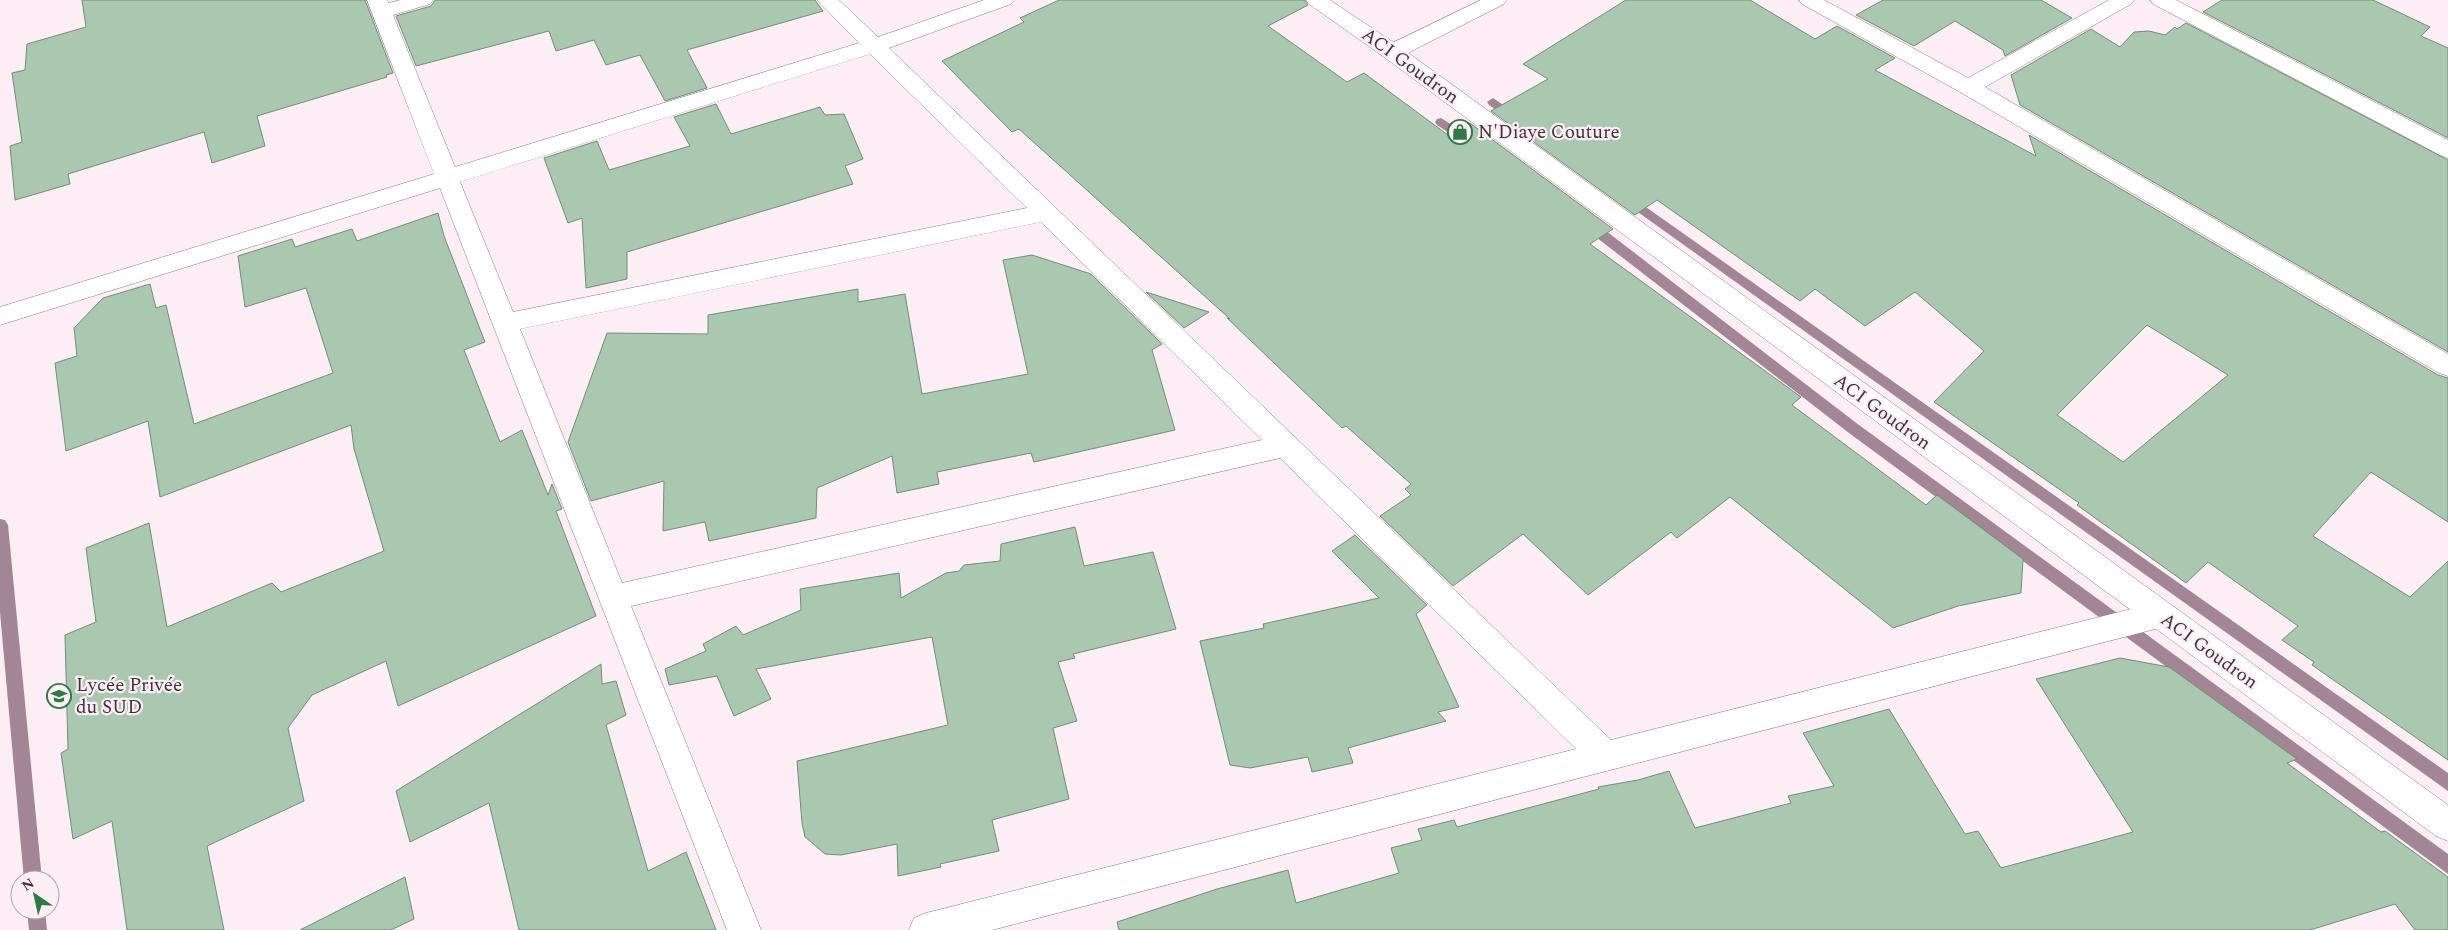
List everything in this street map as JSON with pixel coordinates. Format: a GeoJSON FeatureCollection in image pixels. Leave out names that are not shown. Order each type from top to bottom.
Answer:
{"type":"FeatureCollection","features":[{"type":"Feature","properties":{"kind":"street"},"geometry":{"type":"LineString","coordinates":[[423,0],[379,6],[744,930]]}},
{"type":"Feature","properties":{"kind":"street"},"geometry":{"type":"LineString","coordinates":[[827,0],[1605,756]]}},
{"type":"Feature","properties":{"kind":"street"},"geometry":{"type":"LineString","coordinates":[[0,316],[874,46],[1004,0]]}},
{"type":"Feature","properties":{"kind":"street","name":"ACI Goudron"},"geometry":{"type":"LineString","coordinates":[[1316,0],[1392,52],[2448,825]]}},
{"type":"Feature","properties":{"kind":"street"},"geometry":{"type":"LineString","coordinates":[[1392,52],[1497,0]]}},
{"type":"Feature","properties":{"kind":"street"},"geometry":{"type":"LineString","coordinates":[[1809,0],[1968,87],[2448,366]]}},
{"type":"Feature","properties":{"kind":"street"},"geometry":{"type":"LineString","coordinates":[[1968,87],[2124,0]]}},
{"type":"Feature","properties":{"kind":"street"},"geometry":{"type":"LineString","coordinates":[[2160,0],[2448,150]]}},
{"type":"Feature","properties":{"kind":"street"},"geometry":{"type":"LineString","coordinates":[[504,323],[1046,213]]}},
{"type":"Feature","properties":{"kind":"street"},"geometry":{"type":"LineString","coordinates":[[612,598],[1286,446]]}},
{"type":"Feature","properties":{"kind":"street"},"geometry":{"type":"LineString","coordinates":[[926,930],[2159,615]]}},
{"type":"Feature","properties":{"kind":"building"},"geometry":{"type":"Polygon","coordinates":[[[82,0],[365,0],[393,73],[386,75],[387,77],[257,116],[265,146],[212,163],[204,132],[68,174],[70,184],[15,200],[10,146],[22,142],[12,73],[25,70],[27,44],[86,27],[82,0]]]}},
{"type":"Feature","properties":{"kind":"building"},"geometry":{"type":"Polygon","coordinates":[[[435,0],[815,0],[823,11],[687,50],[707,88],[665,101],[640,55],[606,65],[594,40],[556,51],[549,31],[416,66],[396,16],[431,6],[435,0]]]}},
{"type":"Feature","properties":{"kind":"building"},"geometry":{"type":"Polygon","coordinates":[[[1059,0],[1304,0],[1308,5],[1268,26],[1347,82],[1364,73],[1448,135],[1470,123],[1613,229],[1590,244],[1801,397],[1792,405],[1926,505],[1937,495],[2023,559],[2021,593],[1958,606],[1893,628],[1730,497],[1677,538],[1671,532],[1588,595],[1523,534],[1453,586],[1380,516],[1411,495],[1405,489],[1411,484],[1346,426],[1342,428],[1227,318],[1230,319],[1019,129],[1012,132],[942,61],[1024,22],[1020,18],[1059,0]]]}},
{"type":"Feature","properties":{"kind":"building"},"geometry":{"type":"Polygon","coordinates":[[[1626,0],[1750,0],[1815,39],[1837,26],[1895,58],[1875,70],[2036,156],[2029,135],[2438,375],[2448,378],[2448,522],[2371,472],[2313,536],[2410,597],[2448,561],[2448,760],[2312,665],[2314,662],[2282,640],[2298,626],[2208,562],[2186,583],[2077,505],[2079,503],[1934,402],[1984,351],[1915,292],[1865,326],[1815,289],[1800,301],[1657,200],[1635,215],[1491,111],[1548,79],[1523,64],[1626,0]],[[2147,325],[2057,415],[2123,462],[2228,375],[2147,325]]]}},
{"type":"Feature","properties":{"kind":"building"},"geometry":{"type":"Polygon","coordinates":[[[1883,0],[2041,0],[2072,18],[2005,56],[2003,50],[1955,21],[1914,46],[1856,15],[1883,0]]]}},
{"type":"Feature","properties":{"kind":"building"},"geometry":{"type":"Polygon","coordinates":[[[2222,0],[2373,0],[2430,27],[2421,36],[2448,48],[2448,138],[2203,12],[2222,0]]]}},
{"type":"Feature","properties":{"kind":"building"},"geometry":{"type":"Polygon","coordinates":[[[2186,23],[2448,160],[2448,352],[2020,105],[2011,75],[2091,29],[2120,47],[2134,32],[2149,31],[2165,35],[2175,27],[2177,29],[2186,23]]]}},
{"type":"Feature","properties":{"kind":"building"},"geometry":{"type":"Polygon","coordinates":[[[716,104],[731,134],[820,107],[825,115],[844,114],[863,159],[845,166],[853,184],[627,252],[627,279],[586,288],[582,218],[568,223],[544,158],[597,141],[609,170],[690,146],[674,117],[716,104]]]}},
{"type":"Feature","properties":{"kind":"building"},"geometry":{"type":"Polygon","coordinates":[[[438,213],[444,236],[485,342],[464,350],[500,442],[522,430],[548,495],[552,484],[562,509],[556,511],[596,616],[398,706],[386,661],[312,695],[288,728],[304,801],[207,846],[224,930],[127,930],[112,821],[73,839],[61,753],[68,749],[65,635],[96,622],[86,548],[149,523],[167,627],[272,583],[281,592],[384,551],[354,449],[351,425],[160,497],[148,421],[66,451],[55,363],[77,356],[74,328],[103,298],[150,284],[156,308],[166,305],[194,424],[333,373],[306,288],[245,307],[238,256],[292,239],[295,247],[352,229],[357,241],[438,213]]]}},
{"type":"Feature","properties":{"kind":"building"},"geometry":{"type":"Polygon","coordinates":[[[1032,255],[1091,274],[1162,344],[1152,350],[1175,430],[1034,462],[1031,453],[937,472],[939,484],[897,493],[892,456],[817,488],[816,518],[709,541],[705,522],[663,531],[664,481],[591,501],[568,442],[607,333],[708,334],[708,315],[858,289],[858,302],[905,294],[922,394],[1028,374],[1003,260],[1032,255]]]}},
{"type":"Feature","properties":{"kind":"building"},"geometry":{"type":"Polygon","coordinates":[[[1146,292],[1209,312],[1184,328],[1146,292]]]}},
{"type":"Feature","properties":{"kind":"building"},"geometry":{"type":"Polygon","coordinates":[[[1075,527],[1084,566],[1153,552],[1176,629],[1073,654],[1075,658],[1058,662],[1077,721],[1053,728],[1069,799],[992,820],[999,851],[940,864],[941,867],[898,876],[897,844],[841,855],[825,854],[805,837],[802,823],[797,761],[948,725],[932,637],[756,669],[771,699],[734,716],[717,676],[669,685],[665,669],[706,651],[703,644],[736,626],[743,635],[801,610],[800,589],[899,573],[901,598],[946,573],[959,571],[964,565],[1000,561],[1001,544],[1075,527]]]}},
{"type":"Feature","properties":{"kind":"building"},"geometry":{"type":"Polygon","coordinates":[[[1355,535],[1427,605],[1416,614],[1459,707],[1438,712],[1446,721],[1348,748],[1353,763],[1312,772],[1308,757],[1250,768],[1230,765],[1200,641],[1264,628],[1263,624],[1379,598],[1332,551],[1355,535]]]}},
{"type":"Feature","properties":{"kind":"building"},"geometry":{"type":"Polygon","coordinates":[[[2120,658],[2169,667],[2297,759],[2287,763],[2381,832],[2385,831],[2448,877],[2448,930],[2415,930],[2395,904],[2310,930],[1119,930],[1117,922],[1217,889],[1288,870],[1296,903],[1399,873],[1391,848],[1422,840],[1418,829],[1454,820],[1457,827],[1599,789],[1598,787],[1638,780],[1669,771],[1695,828],[1791,803],[1788,796],[1834,786],[1803,733],[1889,709],[1965,834],[1978,831],[2001,868],[2133,832],[2036,679],[2120,658]]]}},
{"type":"Feature","properties":{"kind":"building"},"geometry":{"type":"Polygon","coordinates":[[[601,664],[602,684],[616,681],[626,715],[606,725],[648,871],[686,852],[716,930],[519,930],[489,803],[410,842],[396,791],[601,664]]]}},
{"type":"Feature","properties":{"kind":"building"},"geometry":{"type":"Polygon","coordinates":[[[405,877],[414,919],[391,930],[300,930],[405,877]]]}},
{"type":"Feature","properties":{"kind":"waterway"},"geometry":{"type":"LineString","coordinates":[[1493,102],[1516,119]]}},
{"type":"Feature","properties":{"kind":"waterway"},"geometry":{"type":"LineString","coordinates":[[1441,122],[1471,142]]}},
{"type":"Feature","properties":{"kind":"waterway"},"geometry":{"type":"LineString","coordinates":[[1626,197],[2448,783]]}},
{"type":"Feature","properties":{"kind":"waterway"},"geometry":{"type":"LineString","coordinates":[[1588,224],[1854,429],[2448,865]]}},
{"type":"Feature","properties":{"kind":"waterway"},"geometry":{"type":"LineString","coordinates":[[0,525],[32,870]]}},
{"type":"Feature","properties":{"kind":"waterway"},"geometry":{"type":"LineString","coordinates":[[37,920],[38,930]]}},
{"type":"Feature","properties":{"kind":"place","name":"N'Diaye Couture"},"geometry":{"type":"Point","coordinates":[1460,132]}},
{"type":"Feature","properties":{"kind":"place","name":"Lycée Privée du SUD"},"geometry":{"type":"Point","coordinates":[59,696]}}]}
